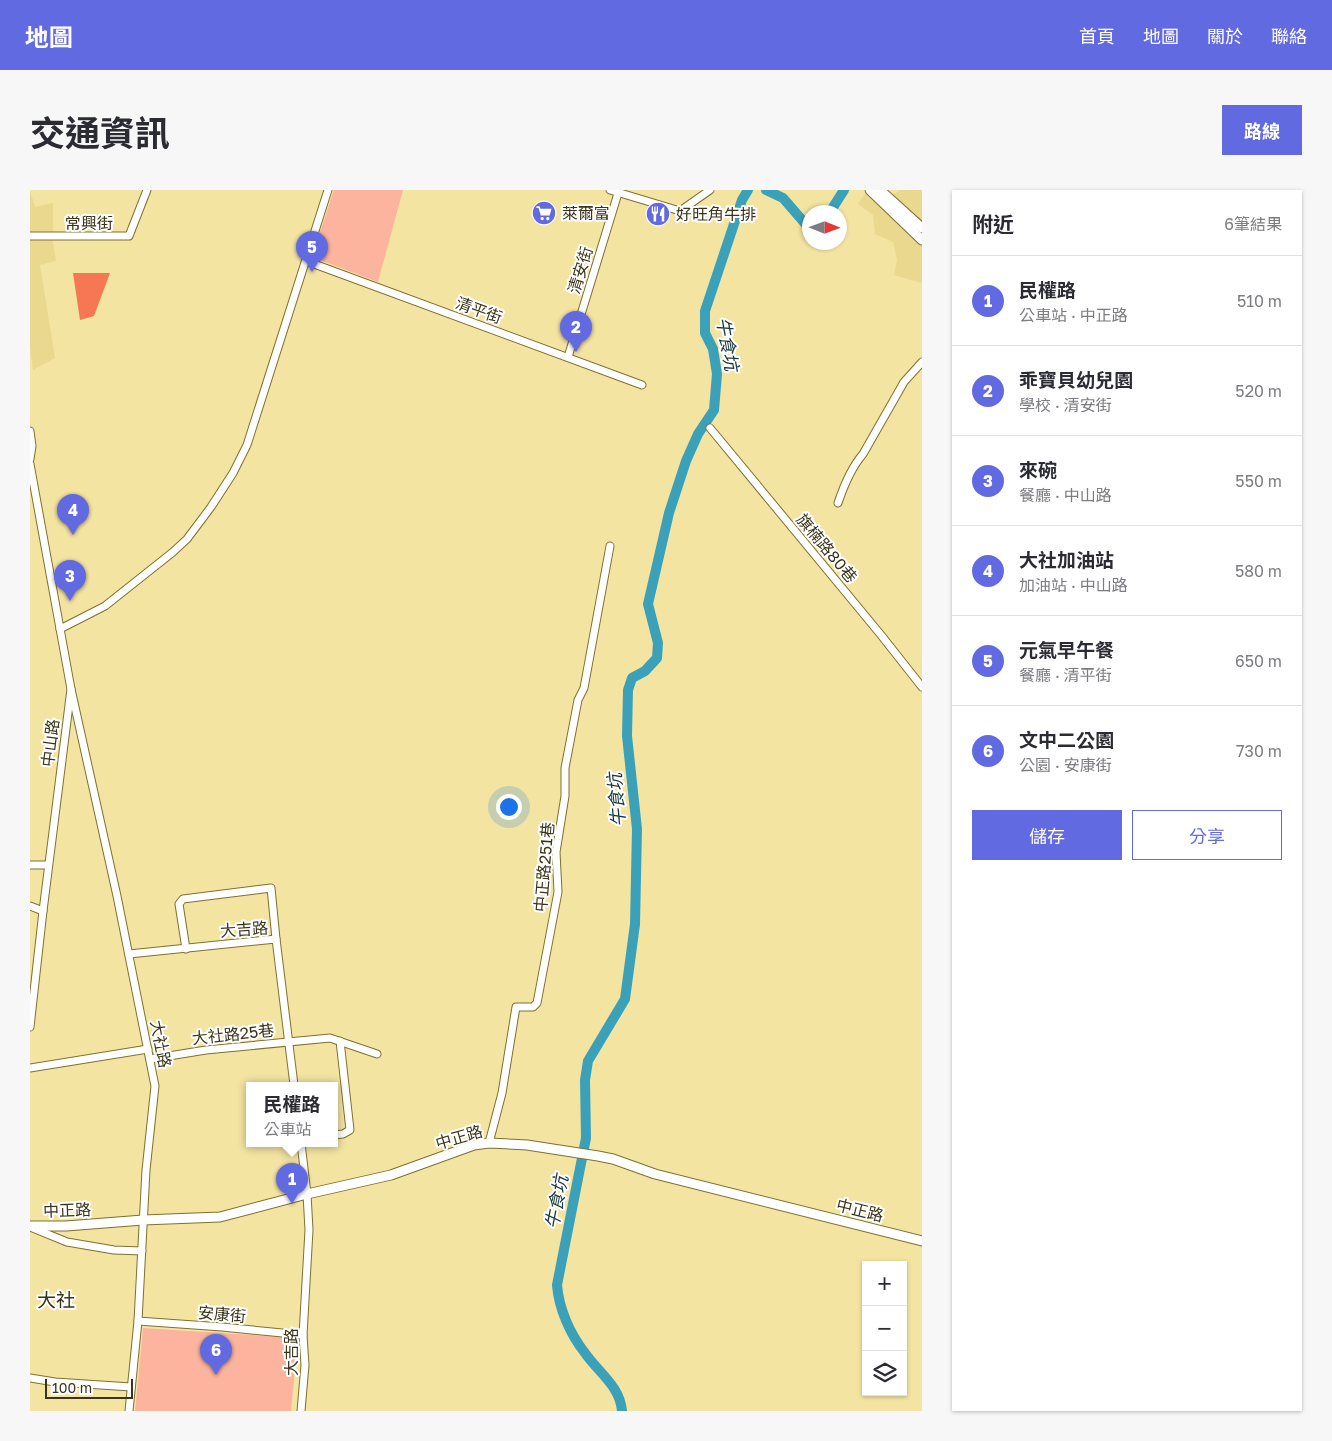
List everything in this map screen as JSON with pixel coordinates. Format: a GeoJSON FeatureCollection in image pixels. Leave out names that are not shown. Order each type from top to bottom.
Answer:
{"type":"FeatureCollection","features":[{"type":"Feature","properties":{"kind":"main road"},"geometry":{"type":"LineString","coordinates":[[870,190],[922,240]]}},
{"type":"Feature","properties":{"kind":"main road"},"geometry":{"type":"LineString","coordinates":[[880,190],[922,228]]}},
{"type":"Feature","properties":{"kind":"main road","name":"中正路"},"geometry":{"type":"LineString","coordinates":[[30,1227],[220,1217],[391,1175],[474,1146],[489,1143],[527,1145],[613,1159],[656,1174],[922,1241]]}},
{"type":"Feature","properties":{"kind":"street","name":"常興街"},"geometry":{"type":"LineString","coordinates":[[30,236],[128,236],[147,190]]}},
{"type":"Feature","properties":{"kind":"street"},"geometry":{"type":"LineString","coordinates":[[60,629],[105,606],[158,566],[186,539],[211,508],[233,473],[247,445],[328,190]]}},
{"type":"Feature","properties":{"kind":"street"},"geometry":{"type":"LineString","coordinates":[[616,191],[680,211],[710,190]]}},
{"type":"Feature","properties":{"kind":"street","name":"清安街"},"geometry":{"type":"LineString","coordinates":[[568,357],[616,191]]}},
{"type":"Feature","properties":{"kind":"street","name":"清平街"},"geometry":{"type":"LineString","coordinates":[[306,261],[642,385]]}},
{"type":"Feature","properties":{"kind":"street"},"geometry":{"type":"LineString","coordinates":[[838,503],[845,482],[856,462],[863,454],[904,382],[922,362]]}},
{"type":"Feature","properties":{"kind":"street","name":"旗楠路80巷"},"geometry":{"type":"LineString","coordinates":[[710,428],[882,635],[922,687]]}},
{"type":"Feature","properties":{"kind":"street"},"geometry":{"type":"LineString","coordinates":[[30,431],[32,446],[30,458]]}},
{"type":"Feature","properties":{"kind":"street","name":"中山路"},"geometry":{"type":"LineString","coordinates":[[30,464],[71,689],[48,865],[30,1027]]}},
{"type":"Feature","properties":{"kind":"street","name":"中正路251巷"},"geometry":{"type":"LineString","coordinates":[[489,1143],[502,1093],[516,1007],[533,1007],[536,1003],[558,892],[556,852],[565,796],[565,768],[578,700],[584,688],[610,546]]}},
{"type":"Feature","properties":{"kind":"street","name":"大社路"},"geometry":{"type":"LineString","coordinates":[[71,689],[129,954],[155,1086],[143,1220],[138,1321],[129,1411]]}},
{"type":"Feature","properties":{"kind":"street"},"geometry":{"type":"LineString","coordinates":[[30,864],[48,865]]}},
{"type":"Feature","properties":{"kind":"street"},"geometry":{"type":"LineString","coordinates":[[186,949],[179,904],[183,899],[271,888],[276,939]]}},
{"type":"Feature","properties":{"kind":"street"},"geometry":{"type":"LineString","coordinates":[[30,906],[43,911]]}},
{"type":"Feature","properties":{"kind":"street","name":"大吉路"},"geometry":{"type":"LineString","coordinates":[[129,954],[276,939],[294,1082]]}},
{"type":"Feature","properties":{"kind":"street","name":"大社路25巷"},"geometry":{"type":"LineString","coordinates":[[150,1059],[206,1050],[330,1038],[377,1054]]}},
{"type":"Feature","properties":{"kind":"street"},"geometry":{"type":"LineString","coordinates":[[338,1135],[350,1130],[340,1041]]}},
{"type":"Feature","properties":{"kind":"street"},"geometry":{"type":"LineString","coordinates":[[30,1068],[148,1049]]}},
{"type":"Feature","properties":{"kind":"street","name":"大吉路"},"geometry":{"type":"LineString","coordinates":[[301,1411],[305,1365],[303,1335],[309,1230],[308,1194],[302,1147]]}},
{"type":"Feature","properties":{"kind":"street"},"geometry":{"type":"LineString","coordinates":[[30,1227],[68,1242],[114,1250],[142,1251]]}},
{"type":"Feature","properties":{"kind":"street","name":"安康街"},"geometry":{"type":"LineString","coordinates":[[138,1321],[303,1335]]}},
{"type":"Feature","properties":{"kind":"street"},"geometry":{"type":"LineString","coordinates":[[30,1378],[55,1382],[131,1387]]}},
{"type":"Feature","properties":{"kind":"shaded area"},"geometry":{"type":"Polygon","coordinates":[[[334,190],[403,190],[378,282],[315,258],[314,250],[334,190]]]}},
{"type":"Feature","properties":{"kind":"shaded area"},"geometry":{"type":"Polygon","coordinates":[[[867,190],[889,197],[900,190],[922,190],[922,283],[894,275],[897,260],[893,242],[875,234],[873,215],[858,204],[867,190]]]}},
{"type":"Feature","properties":{"kind":"shaded area"},"geometry":{"type":"Polygon","coordinates":[[[30,191],[35,207],[53,203],[53,243],[56,261],[40,265],[55,358],[33,370],[30,347],[30,191]]]}},
{"type":"Feature","properties":{"kind":"shaded area"},"geometry":{"type":"Polygon","coordinates":[[[73,273],[110,273],[94,316],[80,320],[73,273]]]}},
{"type":"Feature","properties":{"kind":"shaded area"},"geometry":{"type":"Polygon","coordinates":[[[143,1328],[298,1338],[291,1411],[135,1411],[143,1328]]]}},
{"type":"Feature","properties":{"kind":"waterway","name":"牛食坑"},"geometry":{"type":"LineString","coordinates":[[622,1411],[613,1387],[590,1360],[570,1329],[560,1303],[557,1285],[586,1138],[585,1080],[588,1061],[625,999],[635,924],[637,829],[627,736],[628,690],[632,678],[645,671],[657,658],[658,643],[648,604],[669,513],[686,461],[698,434],[714,410],[717,374],[713,349],[705,333],[705,311],[742,200],[748,190]]}},
{"type":"Feature","properties":{"kind":"waterway","name":"牛食坑"},"geometry":{"type":"LineString","coordinates":[[766,190],[783,198],[802,220]]}},
{"type":"Feature","properties":{"kind":"waterway","name":"牛食坑"},"geometry":{"type":"LineString","coordinates":[[834,205],[844,190]]}},
{"type":"Feature","properties":{"kind":"place","name":"萊爾富"},"geometry":{"type":"Point","coordinates":[544,213]}},
{"type":"Feature","properties":{"kind":"place","name":"好旺角牛排"},"geometry":{"type":"Point","coordinates":[658,214]}},
{"type":"Feature","properties":{"kind":"place","name":"元氣早午餐"},"geometry":{"type":"Point","coordinates":[312,272]}},
{"type":"Feature","properties":{"kind":"place","name":"乖寶貝幼兒園"},"geometry":{"type":"Point","coordinates":[576,352]}},
{"type":"Feature","properties":{"kind":"place","name":"大社加油站"},"geometry":{"type":"Point","coordinates":[73,535]}},
{"type":"Feature","properties":{"kind":"place","name":"來碗"},"geometry":{"type":"Point","coordinates":[70,601]}},
{"type":"Feature","properties":{"kind":"place","name":"民權路"},"geometry":{"type":"Point","coordinates":[292,1204]}},
{"type":"Feature","properties":{"kind":"place","name":"文中二公園"},"geometry":{"type":"Point","coordinates":[216,1375]}},
{"type":"Feature","properties":{"kind":"district","name":"大社"},"geometry":{"type":"Point","coordinates":[56,1300]}}]}
